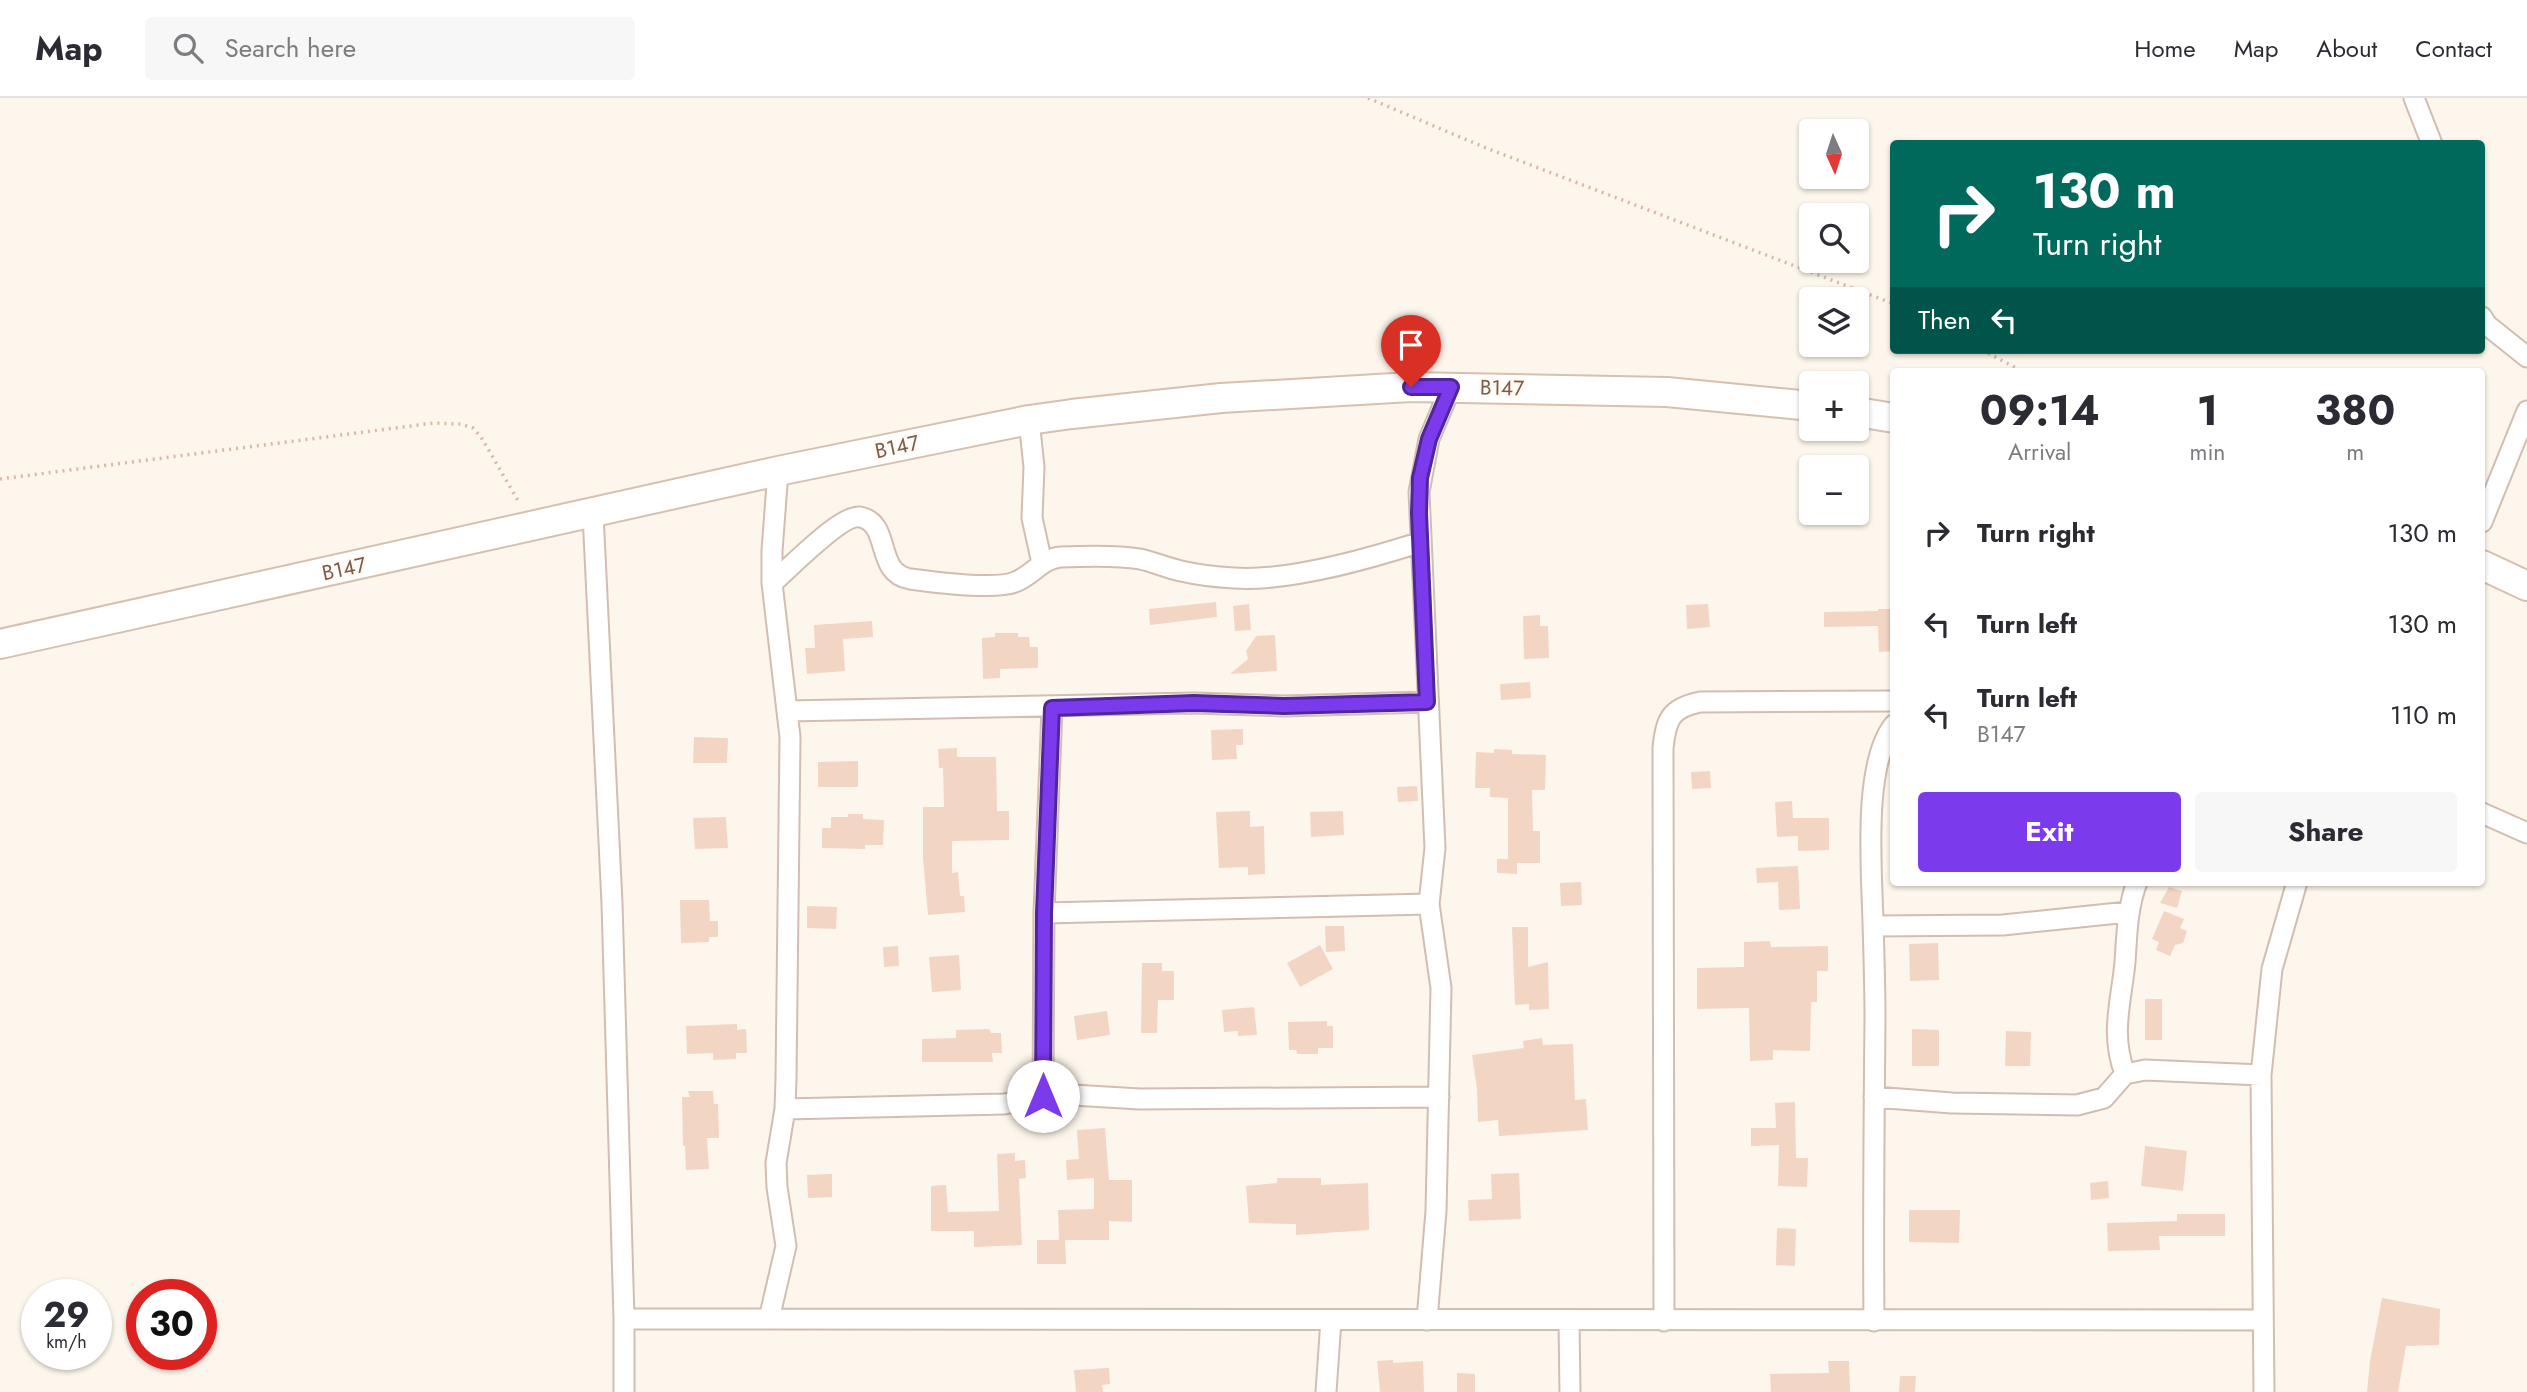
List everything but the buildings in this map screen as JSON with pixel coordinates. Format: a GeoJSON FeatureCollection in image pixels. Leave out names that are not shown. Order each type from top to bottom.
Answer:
{"type":"FeatureCollection","features":[{"type":"Feature","properties":{"kind":"main road","name":"B147"},"geometry":{"type":"LineString","coordinates":[[0,644],[778,471],[1029,420],[1221,398],[1353,389],[1451,387],[1667,392],[1799,405]]}},
{"type":"Feature","properties":{"kind":"main road"},"geometry":{"type":"LineString","coordinates":[[1869,414],[1890,417]]}},
{"type":"Feature","properties":{"kind":"main road"},"geometry":{"type":"LineString","coordinates":[[2485,566],[2527,586]]}},
{"type":"Feature","properties":{"kind":"street"},"geometry":{"type":"LineString","coordinates":[[2414,98],[2430,140]]}},
{"type":"Feature","properties":{"kind":"street"},"geometry":{"type":"LineString","coordinates":[[2485,322],[2527,357]]}},
{"type":"Feature","properties":{"kind":"street"},"geometry":{"type":"LineString","coordinates":[[1427,1320],[1436,1211],[1441,988],[1429,904],[1435,848],[1419,492],[1429,439],[1451,387]]}},
{"type":"Feature","properties":{"kind":"street"},"geometry":{"type":"LineString","coordinates":[[2485,516],[2527,411]]}},
{"type":"Feature","properties":{"kind":"street"},"geometry":{"type":"LineString","coordinates":[[1029,420],[1034,467],[1032,518],[1042,563]]}},
{"type":"Feature","properties":{"kind":"street"},"geometry":{"type":"LineString","coordinates":[[769,1319],[786,1246],[776,1163],[785,1109],[790,737],[772,583],[778,471]]}},
{"type":"Feature","properties":{"kind":"street"},"geometry":{"type":"LineString","coordinates":[[593,514],[612,903],[624,1392]]}},
{"type":"Feature","properties":{"kind":"street"},"geometry":{"type":"LineString","coordinates":[[772,583],[836,526],[850,518],[860,517],[871,524],[880,535],[889,568],[899,576],[964,584],[1013,583],[1030,575],[1042,563],[1057,557],[1129,557],[1214,576],[1259,578],[1369,558],[1421,542]]}},
{"type":"Feature","properties":{"kind":"street"},"geometry":{"type":"LineString","coordinates":[[1664,1321],[1663,748],[1668,721],[1674,712],[1686,705],[1700,702],[1890,701]]}},
{"type":"Feature","properties":{"kind":"street"},"geometry":{"type":"LineString","coordinates":[[787,711],[1052,708],[1194,703],[1284,706],[1427,702]]}},
{"type":"Feature","properties":{"kind":"street"},"geometry":{"type":"LineString","coordinates":[[1043,1096],[1044,913],[1052,708]]}},
{"type":"Feature","properties":{"kind":"street"},"geometry":{"type":"LineString","coordinates":[[1874,1321],[1871,857],[1876,774],[1882,745],[1890,732]]}},
{"type":"Feature","properties":{"kind":"street"},"geometry":{"type":"LineString","coordinates":[[2485,814],[2527,834]]}},
{"type":"Feature","properties":{"kind":"street"},"geometry":{"type":"LineString","coordinates":[[2125,1074],[2117,1046],[2116,1029],[2125,965],[2128,912],[2136,886]]}},
{"type":"Feature","properties":{"kind":"street"},"geometry":{"type":"LineString","coordinates":[[2264,1392],[2261,1075],[2272,969],[2297,886]]}},
{"type":"Feature","properties":{"kind":"street"},"geometry":{"type":"LineString","coordinates":[[1044,913],[1429,904]]}},
{"type":"Feature","properties":{"kind":"street"},"geometry":{"type":"LineString","coordinates":[[1873,926],[2003,925],[2128,912]]}},
{"type":"Feature","properties":{"kind":"street"},"geometry":{"type":"LineString","coordinates":[[1874,1097],[1952,1103],[2077,1105],[2104,1098],[2125,1074],[2145,1070],[2261,1075]]}},
{"type":"Feature","properties":{"kind":"street"},"geometry":{"type":"LineString","coordinates":[[785,1109],[1004,1104],[1043,1096],[1077,1094],[1140,1099],[1439,1097]]}},
{"type":"Feature","properties":{"kind":"street"},"geometry":{"type":"LineString","coordinates":[[624,1319],[2263,1320]]}},
{"type":"Feature","properties":{"kind":"street"},"geometry":{"type":"LineString","coordinates":[[1326,1392],[1331,1320]]}},
{"type":"Feature","properties":{"kind":"street"},"geometry":{"type":"LineString","coordinates":[[1569,1321],[1570,1392]]}},
{"type":"Feature","properties":{"kind":"path"},"geometry":{"type":"LineString","coordinates":[[1368,98],[1486,148],[1890,302]]}},
{"type":"Feature","properties":{"kind":"path"},"geometry":{"type":"LineString","coordinates":[[1989,354],[2015,368]]}},
{"type":"Feature","properties":{"kind":"path"},"geometry":{"type":"LineString","coordinates":[[0,480],[319,437],[434,424],[461,424],[472,428],[481,437],[534,527]]}},
{"type":"Feature","properties":{"kind":"route"},"geometry":{"type":"LineString","coordinates":[[1043,1096],[1044,913],[1052,708],[1194,703],[1284,706],[1427,702],[1420,478],[1429,439],[1451,387],[1411,387]]}}]}
